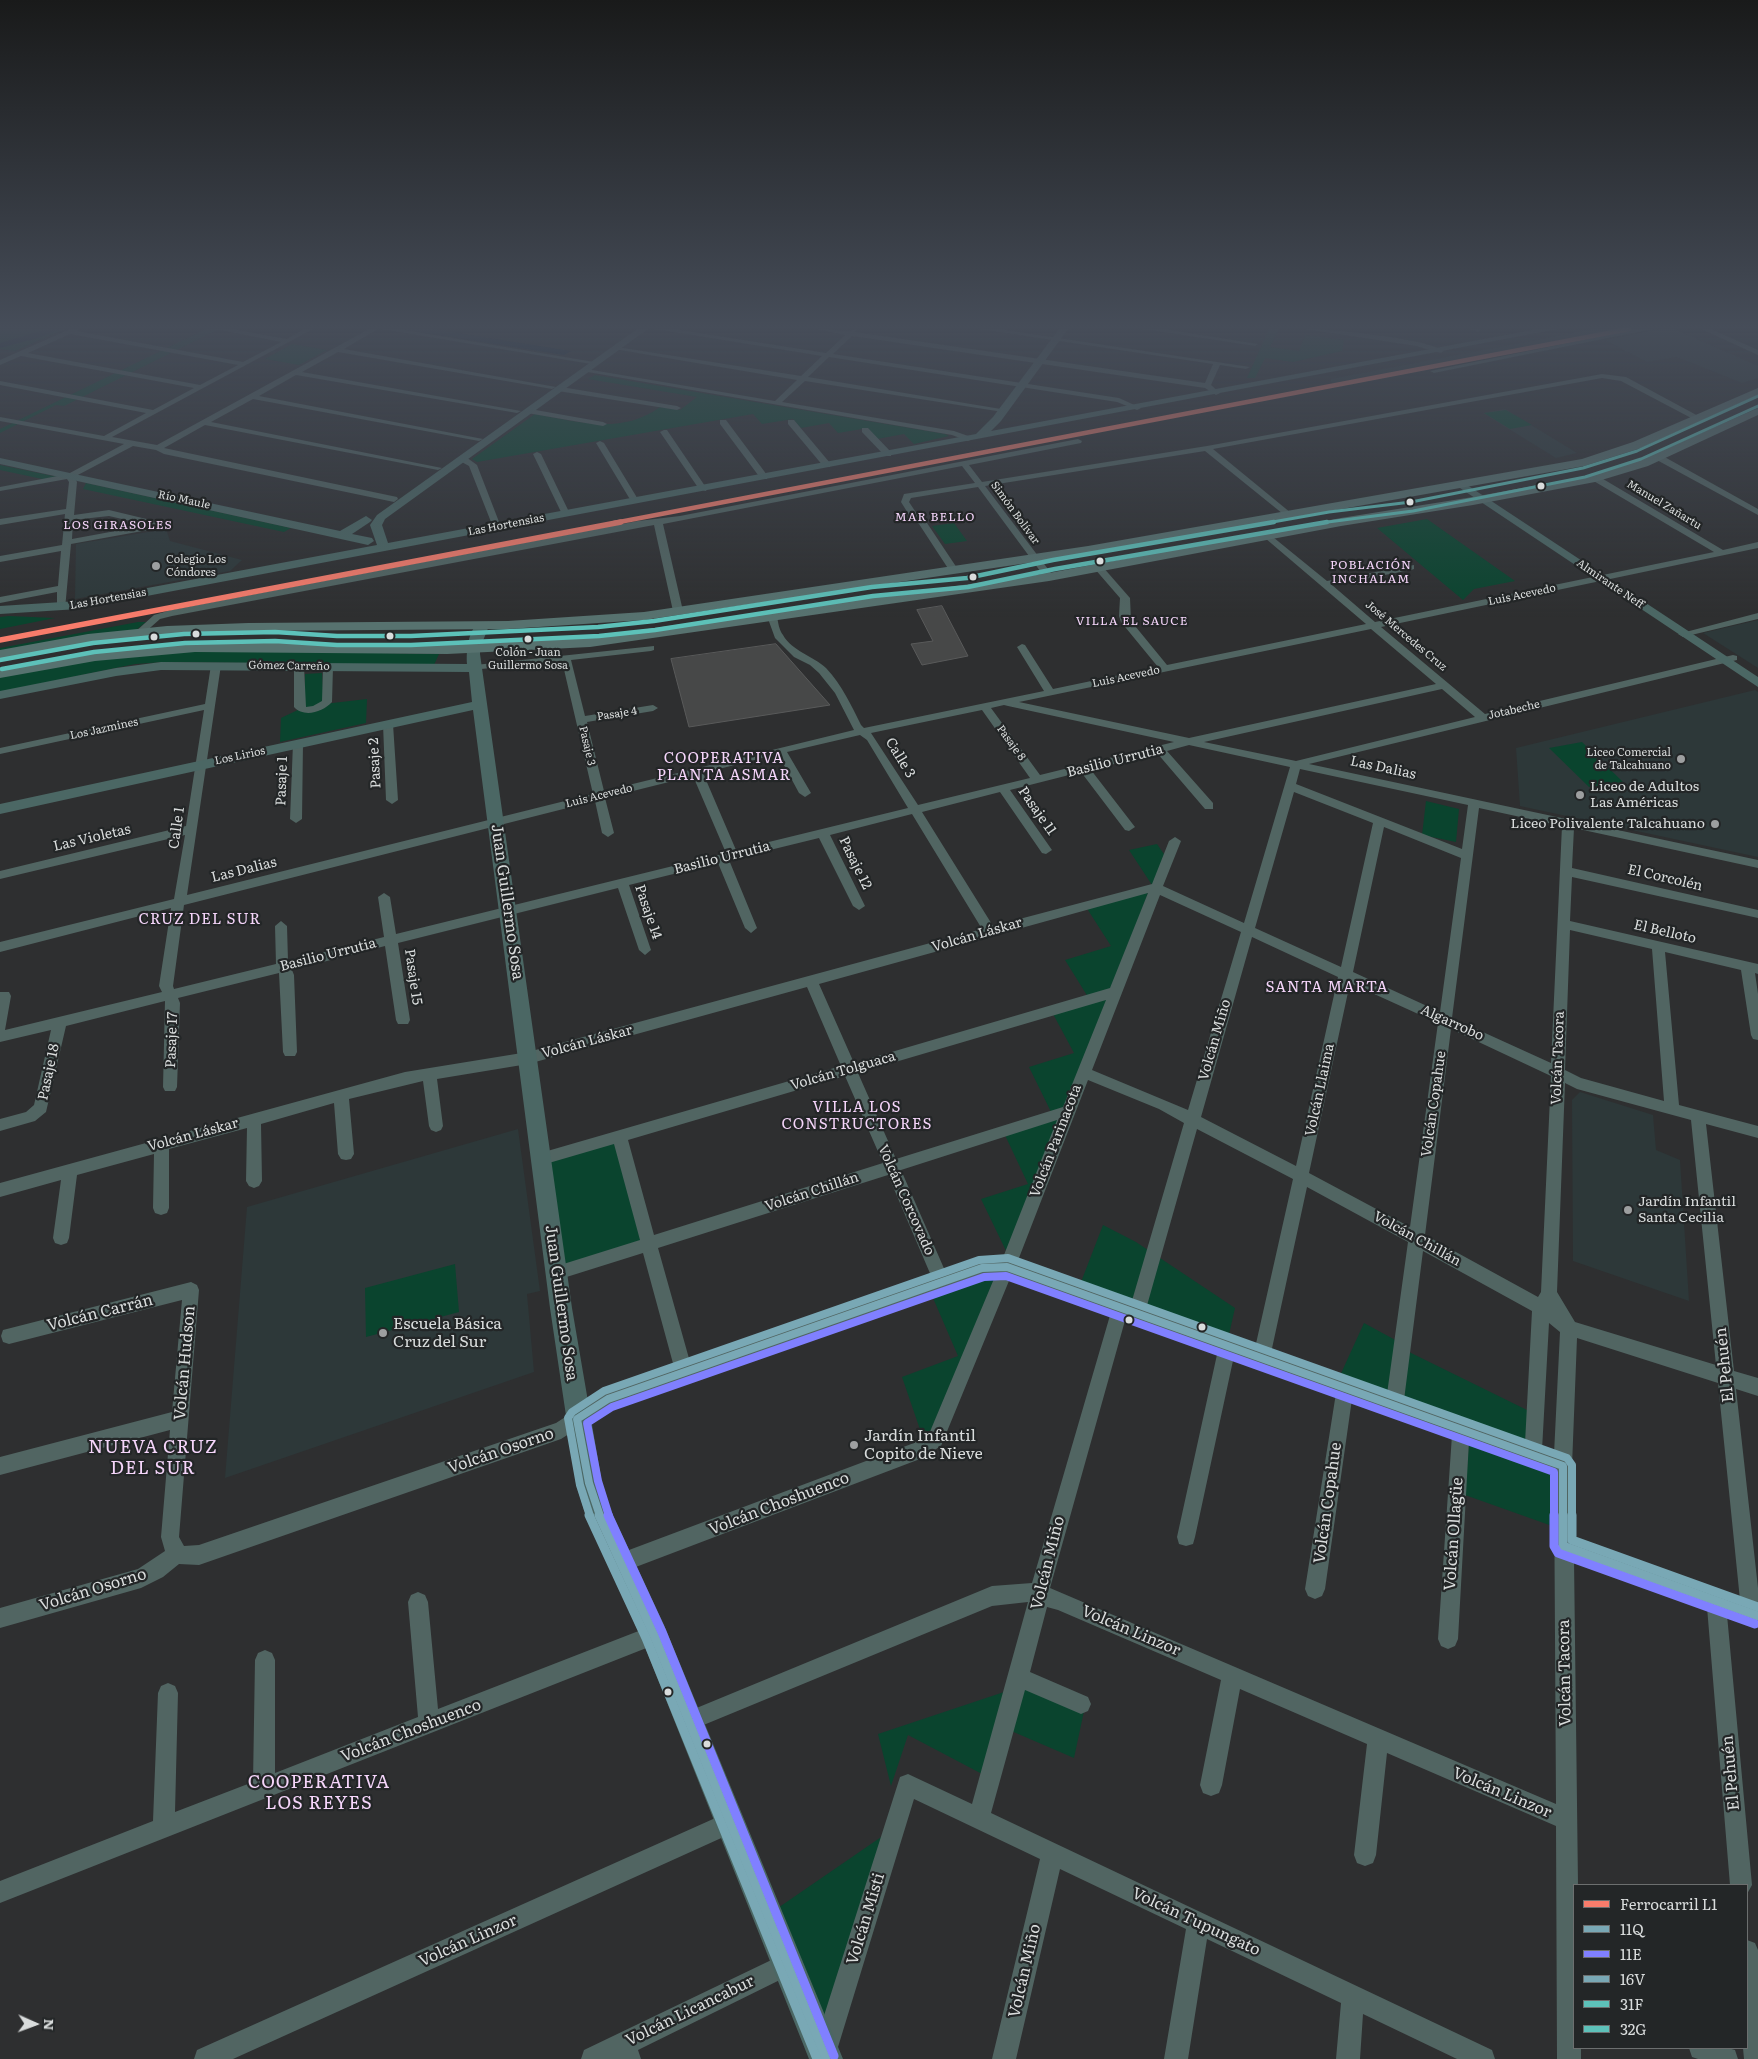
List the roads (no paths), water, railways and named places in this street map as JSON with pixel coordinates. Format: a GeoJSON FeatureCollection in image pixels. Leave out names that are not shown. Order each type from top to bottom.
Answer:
{"type":"FeatureCollection","features":[{"type":"Feature","properties":{"kind":"main road"},"geometry":{"type":"LineString","coordinates":[[0,655],[139,633],[240,627],[482,626],[589,621],[678,611],[1035,559],[1465,484],[1600,458],[1637,446],[1683,425]]}},
{"type":"Feature","properties":{"kind":"main road"},"geometry":{"type":"LineString","coordinates":[[0,673],[95,656],[188,647],[473,648],[613,639],[1048,577],[1595,478],[1658,457],[1727,425]]}},
{"type":"Feature","properties":{"kind":"street"},"geometry":{"type":"LineString","coordinates":[[37,425],[158,448],[164,452],[399,500]]}},
{"type":"Feature","properties":{"kind":"street"},"geometry":{"type":"LineString","coordinates":[[105,438],[129,425]]}},
{"type":"Feature","properties":{"kind":"street"},"geometry":{"type":"LineString","coordinates":[[158,448],[200,425]]}},
{"type":"Feature","properties":{"kind":"street"},"geometry":{"type":"LineString","coordinates":[[222,425],[438,468]]}},
{"type":"Feature","properties":{"kind":"street"},"geometry":{"type":"LineString","coordinates":[[408,425],[479,438]]}},
{"type":"Feature","properties":{"kind":"street"},"geometry":{"type":"LineString","coordinates":[[375,546],[376,523],[399,500],[438,468],[497,425]]}},
{"type":"Feature","properties":{"kind":"street"},"geometry":{"type":"LineString","coordinates":[[342,535],[463,459],[510,425]]}},
{"type":"Feature","properties":{"kind":"street"},"geometry":{"type":"LineString","coordinates":[[725,425],[764,477]]}},
{"type":"Feature","properties":{"kind":"street"},"geometry":{"type":"LineString","coordinates":[[794,425],[827,465]]}},
{"type":"Feature","properties":{"kind":"street"},"geometry":{"type":"LineString","coordinates":[[906,425],[958,434],[991,431],[994,425]]}},
{"type":"Feature","properties":{"kind":"street","name":"Las Hortensias"},"geometry":{"type":"LineString","coordinates":[[0,606],[62,607],[375,546],[497,527],[888,454],[991,431],[1043,425]]}},
{"type":"Feature","properties":{"kind":"street"},"geometry":{"type":"LineString","coordinates":[[954,571],[922,522],[914,516],[904,498],[911,495],[981,486],[1333,425]]}},
{"type":"Feature","properties":{"kind":"street"},"geometry":{"type":"LineString","coordinates":[[865,430],[888,454]]}},
{"type":"Feature","properties":{"kind":"street"},"geometry":{"type":"LineString","coordinates":[[664,432],[703,488]]}},
{"type":"Feature","properties":{"kind":"street"},"geometry":{"type":"LineString","coordinates":[[139,633],[156,617],[171,613],[680,519],[1078,441]]}},
{"type":"Feature","properties":{"kind":"street"},"geometry":{"type":"LineString","coordinates":[[600,443],[635,501]]}},
{"type":"Feature","properties":{"kind":"street"},"geometry":{"type":"LineString","coordinates":[[0,489],[70,476],[130,444]]}},
{"type":"Feature","properties":{"kind":"street"},"geometry":{"type":"LineString","coordinates":[[1207,448],[1288,515]]}},
{"type":"Feature","properties":{"kind":"street"},"geometry":{"type":"LineString","coordinates":[[537,454],[566,514]]}},
{"type":"Feature","properties":{"kind":"street"},"geometry":{"type":"LineString","coordinates":[[1658,457],[1758,512]]}},
{"type":"Feature","properties":{"kind":"street"},"geometry":{"type":"LineString","coordinates":[[463,459],[472,465],[497,527]]}},
{"type":"Feature","properties":{"kind":"street","name":"Río Maule"},"geometry":{"type":"LineString","coordinates":[[0,461],[342,535],[375,546]]}},
{"type":"Feature","properties":{"kind":"street","name":"Simón Bolívar"},"geometry":{"type":"LineString","coordinates":[[964,463],[1048,577]]}},
{"type":"Feature","properties":{"kind":"street"},"geometry":{"type":"LineString","coordinates":[[62,607],[62,588],[72,482],[70,476]]}},
{"type":"Feature","properties":{"kind":"street","name":"Manuel Zañartu"},"geometry":{"type":"LineString","coordinates":[[1595,478],[1721,552]]}},
{"type":"Feature","properties":{"kind":"street","name":"Almirante Neff"},"geometry":{"type":"LineString","coordinates":[[1465,484],[1728,659],[1758,683]]}},
{"type":"Feature","properties":{"kind":"street"},"geometry":{"type":"LineString","coordinates":[[0,522],[109,513],[156,524],[156,526],[0,558]]}},
{"type":"Feature","properties":{"kind":"street"},"geometry":{"type":"LineString","coordinates":[[366,520],[364,528],[375,546]]}},
{"type":"Feature","properties":{"kind":"street"},"geometry":{"type":"LineString","coordinates":[[658,522],[678,611]]}},
{"type":"Feature","properties":{"kind":"street","name":"José Mercedes Cruz"},"geometry":{"type":"LineString","coordinates":[[1268,536],[1483,718]]}},
{"type":"Feature","properties":{"kind":"street","name":"Luis Acevedo"},"geometry":{"type":"LineString","coordinates":[[496,822],[781,750],[862,732],[1606,578],[1758,544]]}},
{"type":"Feature","properties":{"kind":"street"},"geometry":{"type":"LineString","coordinates":[[1325,584],[1411,567]]}},
{"type":"Feature","properties":{"kind":"street"},"geometry":{"type":"LineString","coordinates":[[1099,568],[1124,598],[1126,622],[1165,669]]}},
{"type":"Feature","properties":{"kind":"street","name":"Las Hortensias"},"geometry":{"type":"LineString","coordinates":[[0,600],[62,588]]}},
{"type":"Feature","properties":{"kind":"street","name":"Las Hortensias"},"geometry":{"type":"LineString","coordinates":[[0,610],[33,607]]}},
{"type":"Feature","properties":{"kind":"street","name":"Calle 3"},"geometry":{"type":"LineString","coordinates":[[772,616],[778,636],[798,655],[814,662],[840,692],[856,727],[871,738],[989,932]]}},
{"type":"Feature","properties":{"kind":"street"},"geometry":{"type":"LineString","coordinates":[[1688,632],[1758,616]]}},
{"type":"Feature","properties":{"kind":"street","name":"Juan Guillermo Sosa"},"geometry":{"type":"LineString","coordinates":[[482,626],[473,648],[475,668],[577,1418],[589,1483],[597,1510],[654,1635],[825,2056]]}},
{"type":"Feature","properties":{"kind":"street"},"geometry":{"type":"LineString","coordinates":[[1022,647],[1050,692]]}},
{"type":"Feature","properties":{"kind":"street"},"geometry":{"type":"LineString","coordinates":[[580,658],[652,648]]}},
{"type":"Feature","properties":{"kind":"street","name":"Gómez Carreño"},"geometry":{"type":"LineString","coordinates":[[0,695],[140,668],[216,665],[475,668],[580,658]]}},
{"type":"Feature","properties":{"kind":"street","name":"Pasaje 3"},"geometry":{"type":"LineString","coordinates":[[566,659],[608,833]]}},
{"type":"Feature","properties":{"kind":"street","name":"Almirante Neff"},"geometry":{"type":"LineString","coordinates":[[1728,659],[1758,674]]}},
{"type":"Feature","properties":{"kind":"street","name":"Jotabeche"},"geometry":{"type":"LineString","coordinates":[[1296,765],[1316,758],[1728,659]]}},
{"type":"Feature","properties":{"kind":"street","name":"Calle 1"},"geometry":{"type":"LineString","coordinates":[[169,993],[166,986],[178,902],[184,890],[216,665]]}},
{"type":"Feature","properties":{"kind":"street"},"geometry":{"type":"LineString","coordinates":[[298,666],[298,707],[302,710],[313,709],[327,702],[328,667]]}},
{"type":"Feature","properties":{"kind":"street","name":"Basilio Urrutia"},"geometry":{"type":"LineString","coordinates":[[0,1037],[169,993],[915,811],[1188,742],[1444,685]]}},
{"type":"Feature","properties":{"kind":"street","name":"Las Dalias"},"geometry":{"type":"LineString","coordinates":[[1002,702],[1758,864]]}},
{"type":"Feature","properties":{"kind":"street","name":"Los Lirios"},"geometry":{"type":"LineString","coordinates":[[0,809],[480,704]]}},
{"type":"Feature","properties":{"kind":"street","name":"Los Jazmines"},"geometry":{"type":"LineString","coordinates":[[0,751],[209,706]]}},
{"type":"Feature","properties":{"kind":"street","name":"Pasaje 8"},"geometry":{"type":"LineString","coordinates":[[984,706],[1038,780]]}},
{"type":"Feature","properties":{"kind":"street","name":"Pasaje 4"},"geometry":{"type":"LineString","coordinates":[[581,720],[653,708]]}},
{"type":"Feature","properties":{"kind":"street","name":"Pasaje 2"},"geometry":{"type":"LineString","coordinates":[[388,724],[392,800]]}},
{"type":"Feature","properties":{"kind":"street","name":"Pasaje 1"},"geometry":{"type":"LineString","coordinates":[[296,819],[298,743]]}},
{"type":"Feature","properties":{"kind":"street"},"geometry":{"type":"LineString","coordinates":[[1160,749],[1209,806]]}},
{"type":"Feature","properties":{"kind":"street"},"geometry":{"type":"LineString","coordinates":[[781,750],[805,793]]}},
{"type":"Feature","properties":{"kind":"street","name":"Volcán Miño"},"geometry":{"type":"LineString","coordinates":[[979,1818],[1035,1616],[1039,1593],[1128,1312],[1192,1119],[1296,765]]}},
{"type":"Feature","properties":{"kind":"street"},"geometry":{"type":"LineString","coordinates":[[1084,768],[1129,827]]}},
{"type":"Feature","properties":{"kind":"street"},"geometry":{"type":"LineString","coordinates":[[696,771],[751,928]]}},
{"type":"Feature","properties":{"kind":"street"},"geometry":{"type":"LineString","coordinates":[[1290,786],[1467,856]]}},
{"type":"Feature","properties":{"kind":"street","name":"Pasaje 11"},"geometry":{"type":"LineString","coordinates":[[1003,788],[1046,850]]}},
{"type":"Feature","properties":{"kind":"street","name":"Volcán Copahue"},"geometry":{"type":"LineString","coordinates":[[1394,1406],[1474,803]]}},
{"type":"Feature","properties":{"kind":"street","name":"Las Dalias"},"geometry":{"type":"LineString","coordinates":[[0,947],[496,822]]}},
{"type":"Feature","properties":{"kind":"street","name":"Volcán Llaima"},"geometry":{"type":"LineString","coordinates":[[1261,1359],[1379,822]]}},
{"type":"Feature","properties":{"kind":"street","name":"Volcán Tacora"},"geometry":{"type":"LineString","coordinates":[[1533,1455],[1545,1300],[1568,823]]}},
{"type":"Feature","properties":{"kind":"street","name":"Las Violetas"},"geometry":{"type":"LineString","coordinates":[[0,875],[192,829]]}},
{"type":"Feature","properties":{"kind":"street","name":"Pasaje 12"},"geometry":{"type":"LineString","coordinates":[[823,833],[859,906]]}},
{"type":"Feature","properties":{"kind":"street","name":"Volcán Parinacota"},"geometry":{"type":"LineString","coordinates":[[935,1440],[1007,1267],[1175,841]]}},
{"type":"Feature","properties":{"kind":"street","name":"El Corcolén"},"geometry":{"type":"LineString","coordinates":[[1566,871],[1758,914]]}},
{"type":"Feature","properties":{"kind":"street","name":"Pasaje 14"},"geometry":{"type":"LineString","coordinates":[[622,883],[645,950]]}},
{"type":"Feature","properties":{"kind":"street","name":"Volcán Láskar"},"geometry":{"type":"LineString","coordinates":[[0,1190],[341,1095],[430,1073],[528,1058],[810,982],[1142,888],[1156,888]]}},
{"type":"Feature","properties":{"kind":"street","name":"Algarrobo"},"geometry":{"type":"LineString","coordinates":[[1156,888],[1445,1020],[1577,1083],[1758,1132]]}},
{"type":"Feature","properties":{"kind":"street","name":"Pasaje 15"},"geometry":{"type":"LineString","coordinates":[[384,897],[403,1020]]}},
{"type":"Feature","properties":{"kind":"street","name":"El Belloto"},"geometry":{"type":"LineString","coordinates":[[1564,924],[1752,968]]}},
{"type":"Feature","properties":{"kind":"street"},"geometry":{"type":"LineString","coordinates":[[280,926],[281,959],[287,976],[290,1052]]}},
{"type":"Feature","properties":{"kind":"street"},"geometry":{"type":"LineString","coordinates":[[1658,946],[1672,1109]]}},
{"type":"Feature","properties":{"kind":"street"},"geometry":{"type":"LineString","coordinates":[[1752,968],[1758,1035]]}},
{"type":"Feature","properties":{"kind":"street","name":"Volcán Corcovado"},"geometry":{"type":"LineString","coordinates":[[810,982],[942,1282]]}},
{"type":"Feature","properties":{"kind":"street","name":"Volcán Tolguaca"},"geometry":{"type":"LineString","coordinates":[[542,1159],[1115,992]]}},
{"type":"Feature","properties":{"kind":"street","name":"Pasaje 17"},"geometry":{"type":"LineString","coordinates":[[169,993],[173,1003],[170,1087]]}},
{"type":"Feature","properties":{"kind":"street"},"geometry":{"type":"LineString","coordinates":[[0,1027],[4,996]]}},
{"type":"Feature","properties":{"kind":"street","name":"Pasaje 18"},"geometry":{"type":"LineString","coordinates":[[0,1125],[30,1117],[41,1108],[60,1021]]}},
{"type":"Feature","properties":{"kind":"street","name":"Volcán Chillán"},"geometry":{"type":"LineString","coordinates":[[1083,1072],[1136,1092],[1192,1119],[1416,1239],[1545,1300]]}},
{"type":"Feature","properties":{"kind":"street"},"geometry":{"type":"LineString","coordinates":[[430,1073],[436,1126]]}},
{"type":"Feature","properties":{"kind":"street"},"geometry":{"type":"LineString","coordinates":[[341,1095],[346,1154]]}},
{"type":"Feature","properties":{"kind":"street","name":"Volcán Chillán"},"geometry":{"type":"LineString","coordinates":[[557,1273],[1068,1111]]}},
{"type":"Feature","properties":{"kind":"street","name":"El Pehuén"},"geometry":{"type":"LineString","coordinates":[[1698,1116],[1726,1377],[1755,1614]]}},
{"type":"Feature","properties":{"kind":"street"},"geometry":{"type":"LineString","coordinates":[[254,1119],[254,1181]]}},
{"type":"Feature","properties":{"kind":"street"},"geometry":{"type":"LineString","coordinates":[[619,1136],[684,1372]]}},
{"type":"Feature","properties":{"kind":"street"},"geometry":{"type":"LineString","coordinates":[[161,1208],[162,1144]]}},
{"type":"Feature","properties":{"kind":"street"},"geometry":{"type":"LineString","coordinates":[[61,1238],[70,1169]]}},
{"type":"Feature","properties":{"kind":"street","name":"Volcán Osorno"},"geometry":{"type":"LineString","coordinates":[[0,1618],[141,1578],[156,1570],[177,1553],[190,1556],[208,1551],[561,1430],[608,1399],[989,1266],[1007,1267],[1128,1312],[1563,1466]]}},
{"type":"Feature","properties":{"kind":"street","name":"Volcán Carrán"},"geometry":{"type":"LineString","coordinates":[[9,1336],[191,1290]]}},
{"type":"Feature","properties":{"kind":"street","name":"Volcán Hudson"},"geometry":{"type":"LineString","coordinates":[[177,1553],[171,1544],[170,1537],[191,1290]]}},
{"type":"Feature","properties":{"kind":"street"},"geometry":{"type":"LineString","coordinates":[[1545,1300],[1569,1328],[1758,1387]]}},
{"type":"Feature","properties":{"kind":"street","name":"Volcán Tacora"},"geometry":{"type":"LineString","coordinates":[[1569,1328],[1563,1466],[1566,1820],[1571,1991],[1569,2059]]}},
{"type":"Feature","properties":{"kind":"street"},"geometry":{"type":"LineString","coordinates":[[1186,1537],[1227,1347]]}},
{"type":"Feature","properties":{"kind":"street","name":"Volcán Copahue"},"geometry":{"type":"LineString","coordinates":[[1315,1589],[1345,1388]]}},
{"type":"Feature","properties":{"kind":"street"},"geometry":{"type":"LineString","coordinates":[[0,1466],[180,1419]]}},
{"type":"Feature","properties":{"kind":"street","name":"Volcán Ollagüe"},"geometry":{"type":"LineString","coordinates":[[1448,1639],[1461,1430]]}},
{"type":"Feature","properties":{"kind":"street","name":"Volcán Choshuenco"},"geometry":{"type":"LineString","coordinates":[[620,1563],[920,1450],[935,1440]]}},
{"type":"Feature","properties":{"kind":"street"},"geometry":{"type":"LineString","coordinates":[[1563,1546],[1755,1614]]}},
{"type":"Feature","properties":{"kind":"street","name":"Volcán Linzor"},"geometry":{"type":"LineString","coordinates":[[689,1721],[992,1596],[1017,1592],[1039,1593],[1566,1820]]}},
{"type":"Feature","properties":{"kind":"street","name":"El Pehuén"},"geometry":{"type":"LineString","coordinates":[[1716,1601],[1741,1884]]}},
{"type":"Feature","properties":{"kind":"street"},"geometry":{"type":"LineString","coordinates":[[418,1602],[429,1724]]}},
{"type":"Feature","properties":{"kind":"street","name":"Volcán Choshuenco"},"geometry":{"type":"LineString","coordinates":[[0,1892],[654,1635]]}},
{"type":"Feature","properties":{"kind":"street"},"geometry":{"type":"LineString","coordinates":[[264,1788],[265,1660]]}},
{"type":"Feature","properties":{"kind":"street"},"geometry":{"type":"LineString","coordinates":[[1212,1785],[1232,1675]]}},
{"type":"Feature","properties":{"kind":"street"},"geometry":{"type":"LineString","coordinates":[[1018,1677],[1081,1704]]}},
{"type":"Feature","properties":{"kind":"street"},"geometry":{"type":"LineString","coordinates":[[164,1828],[168,1693]]}},
{"type":"Feature","properties":{"kind":"street"},"geometry":{"type":"LineString","coordinates":[[1365,1855],[1378,1738]]}},
{"type":"Feature","properties":{"kind":"street","name":"Volcán Tupungato"},"geometry":{"type":"LineString","coordinates":[[908,1785],[1483,2059]]}},
{"type":"Feature","properties":{"kind":"street","name":"Volcán Misti"},"geometry":{"type":"LineString","coordinates":[[825,2056],[908,1785]]}},
{"type":"Feature","properties":{"kind":"street","name":"Volcán Linzor"},"geometry":{"type":"LineString","coordinates":[[206,2059],[731,1822]]}},
{"type":"Feature","properties":{"kind":"street","name":"Volcán Miño"},"geometry":{"type":"LineString","coordinates":[[1004,2059],[1052,1854]]}},
{"type":"Feature","properties":{"kind":"street"},"geometry":{"type":"LineString","coordinates":[[1176,2059],[1198,1923]]}},
{"type":"Feature","properties":{"kind":"street"},"geometry":{"type":"LineString","coordinates":[[1748,1963],[1756,2059]]}},
{"type":"Feature","properties":{"kind":"street","name":"Volcán Licancabur"},"geometry":{"type":"LineString","coordinates":[[593,2059],[627,2051],[788,1964]]}},
{"type":"Feature","properties":{"kind":"street"},"geometry":{"type":"LineString","coordinates":[[1348,2059],[1353,1997]]}},
{"type":"Feature","properties":{"kind":"street"},"geometry":{"type":"LineString","coordinates":[[1703,2049],[1726,2059]]}},
{"type":"Feature","properties":{"kind":"rail line","name":"L1"},"geometry":{"type":"LineString","coordinates":[[0,640],[1126,425]]}},
{"type":"Feature","properties":{"kind":"place","name":"Colegio Los Cóndores"},"geometry":{"type":"Point","coordinates":[156,566]}},
{"type":"Feature","properties":{"kind":"place","name":"Colón - Juan Guillermo Sosa"},"geometry":{"type":"Point","coordinates":[528,639]}},
{"type":"Feature","properties":{"kind":"place","name":"Liceo Comercial de Talcahuano"},"geometry":{"type":"Point","coordinates":[1681,759]}},
{"type":"Feature","properties":{"kind":"place","name":"Liceo de Adultos Las Américas"},"geometry":{"type":"Point","coordinates":[1580,795]}},
{"type":"Feature","properties":{"kind":"place","name":"Liceo Polivalente Talcahuano"},"geometry":{"type":"Point","coordinates":[1715,824]}},
{"type":"Feature","properties":{"kind":"place","name":"Jardín Infantil Santa Cecilia"},"geometry":{"type":"Point","coordinates":[1628,1210]}},
{"type":"Feature","properties":{"kind":"place","name":"Escuela Básica Cruz del Sur"},"geometry":{"type":"Point","coordinates":[383,1333]}},
{"type":"Feature","properties":{"kind":"place","name":"Jardín Infantil Copito de Nieve"},"geometry":{"type":"Point","coordinates":[854,1445]}},
{"type":"Feature","properties":{"kind":"district","name":"MAR BELLO"},"geometry":{"type":"Point","coordinates":[935,517]}},
{"type":"Feature","properties":{"kind":"district","name":"LOS GIRASOLES"},"geometry":{"type":"Point","coordinates":[118,525]}},
{"type":"Feature","properties":{"kind":"district","name":"POBLACIÓN INCHALAM"},"geometry":{"type":"Point","coordinates":[1371,572]}},
{"type":"Feature","properties":{"kind":"district","name":"VILLA EL SAUCE"},"geometry":{"type":"Point","coordinates":[1132,621]}},
{"type":"Feature","properties":{"kind":"district","name":"COOPERATIVA PLANTA ASMAR"},"geometry":{"type":"Point","coordinates":[724,768]}},
{"type":"Feature","properties":{"kind":"district","name":"CRUZ DEL SUR"},"geometry":{"type":"Point","coordinates":[200,920]}},
{"type":"Feature","properties":{"kind":"district","name":"SANTA MARTA"},"geometry":{"type":"Point","coordinates":[1327,988]}},
{"type":"Feature","properties":{"kind":"district","name":"VILLA LOS CONSTRUCTORES"},"geometry":{"type":"Point","coordinates":[857,1116]}},
{"type":"Feature","properties":{"kind":"district","name":"NUEVA CRUZ DEL SUR"},"geometry":{"type":"Point","coordinates":[153,1458]}},
{"type":"Feature","properties":{"kind":"district","name":"COOPERATIVA LOS REYES"},"geometry":{"type":"Point","coordinates":[319,1794]}}]}
